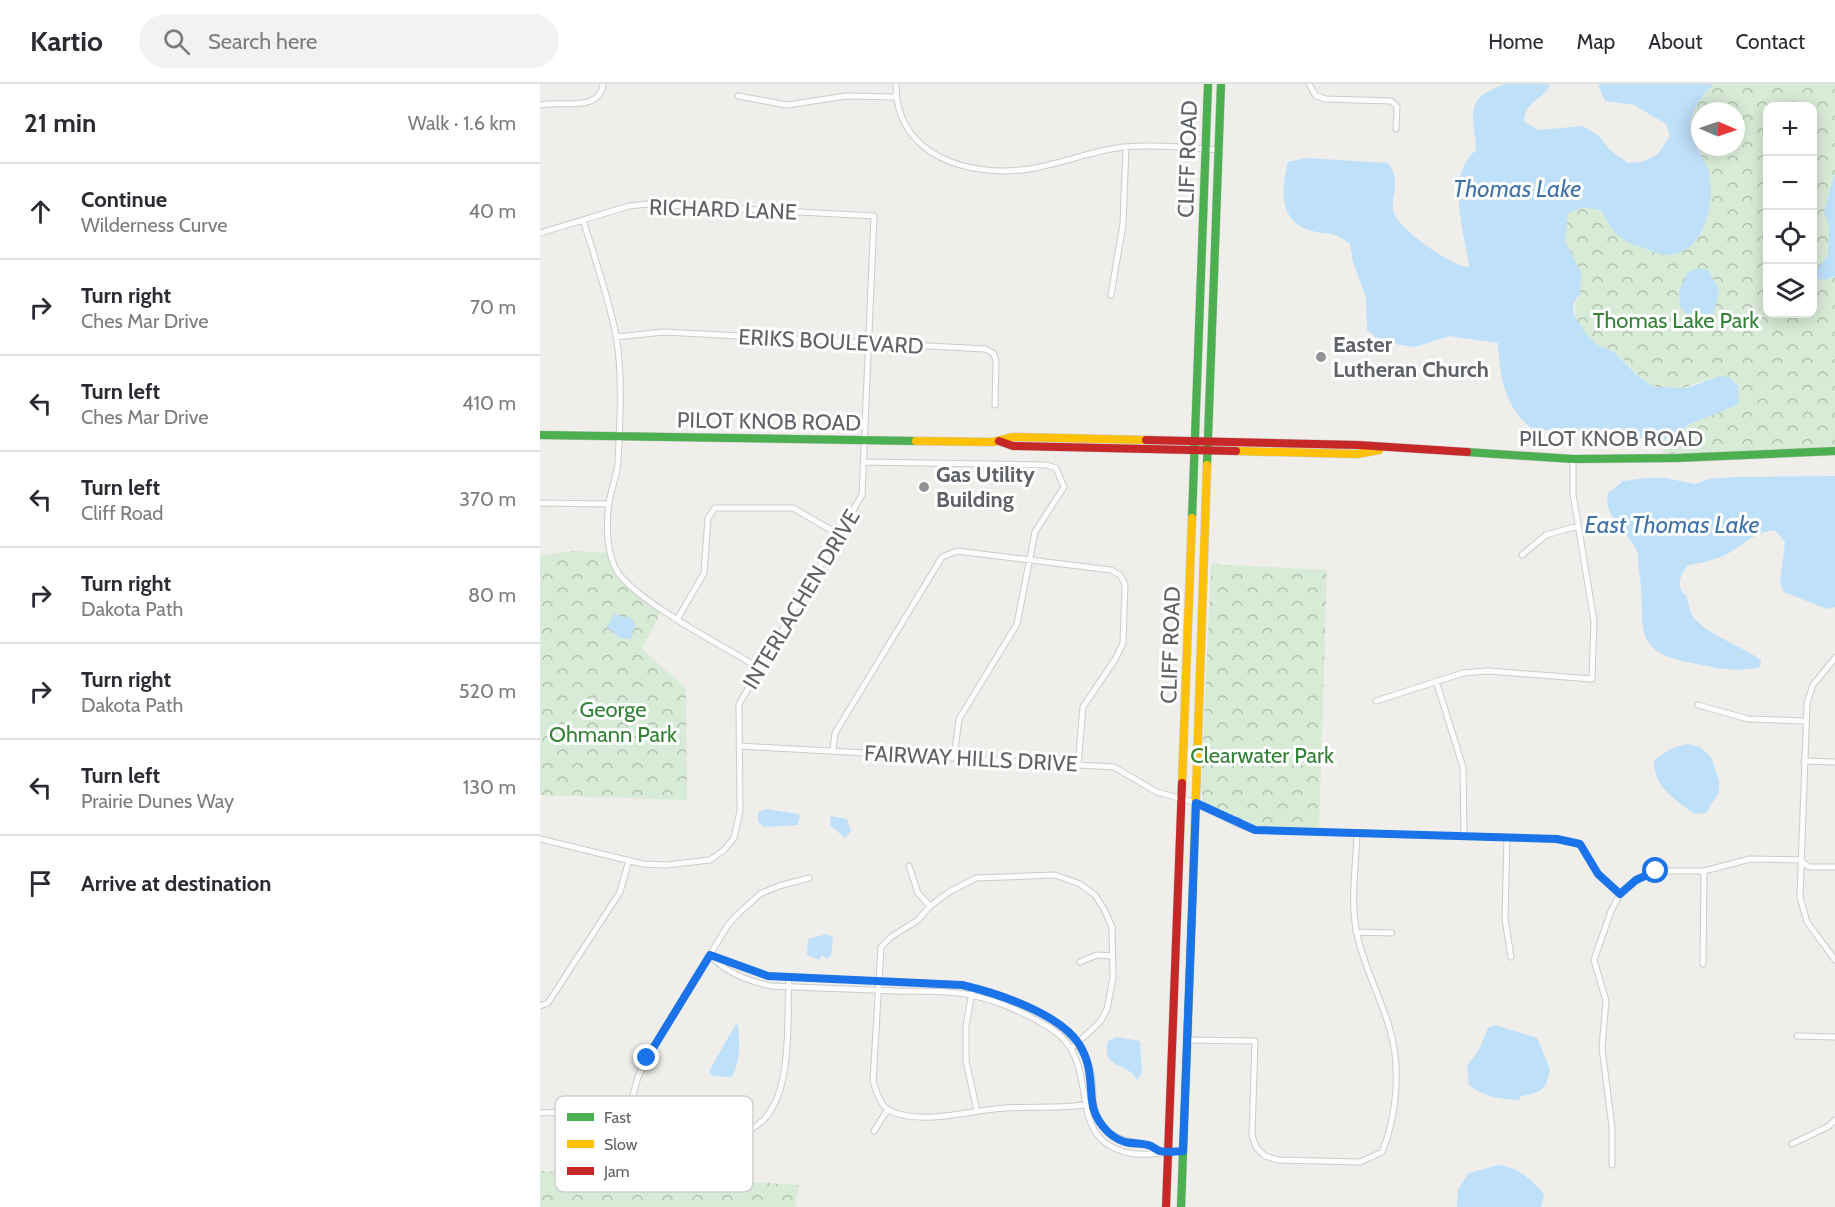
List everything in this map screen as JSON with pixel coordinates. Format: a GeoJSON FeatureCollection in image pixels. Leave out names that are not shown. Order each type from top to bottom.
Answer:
{"type":"FeatureCollection","features":[{"type":"Feature","properties":{"kind":"main road","name":"CLIFF ROAD"},"geometry":{"type":"LineString","coordinates":[[1166,1207],[1208,84]]}},
{"type":"Feature","properties":{"kind":"main road","name":"CLIFF ROAD"},"geometry":{"type":"LineString","coordinates":[[1181,1207],[1221,84]]}},
{"type":"Feature","properties":{"kind":"main road","name":"PILOT KNOB ROAD"},"geometry":{"type":"LineString","coordinates":[[540,435],[864,440],[998,441],[1013,437],[1208,440],[1573,459],[1677,458],[1835,451]]}},
{"type":"Feature","properties":{"kind":"main road","name":"PILOT KNOB ROAD"},"geometry":{"type":"LineString","coordinates":[[998,441],[1013,446],[1357,454],[1386,448]]}},
{"type":"Feature","properties":{"kind":"street"},"geometry":{"type":"LineString","coordinates":[[540,105],[591,102],[599,96],[603,84]]}},
{"type":"Feature","properties":{"kind":"street"},"geometry":{"type":"LineString","coordinates":[[896,84],[896,96],[903,121],[917,142],[936,157],[960,166],[1029,169],[1126,147],[1218,150]]}},
{"type":"Feature","properties":{"kind":"street"},"geometry":{"type":"LineString","coordinates":[[1309,84],[1316,96],[1326,99],[1390,101],[1397,107],[1396,129]]}},
{"type":"Feature","properties":{"kind":"street"},"geometry":{"type":"LineString","coordinates":[[738,96],[787,105],[846,96],[896,96]]}},
{"type":"Feature","properties":{"kind":"street"},"geometry":{"type":"LineString","coordinates":[[1111,294],[1123,224],[1126,147]]}},
{"type":"Feature","properties":{"kind":"street","name":"RICHARD LANE"},"geometry":{"type":"LineString","coordinates":[[540,233],[629,206],[648,204],[873,216]]}},
{"type":"Feature","properties":{"kind":"street","name":"INTERLACHEN DRIVE"},"geometry":{"type":"LineString","coordinates":[[540,839],[629,860],[666,865],[710,860],[724,850],[734,838],[739,825],[739,704],[862,495],[873,216]]}},
{"type":"Feature","properties":{"kind":"street"},"geometry":{"type":"LineString","coordinates":[[583,220],[607,297],[616,337],[620,382],[619,436],[617,466],[609,504],[609,545],[618,572],[636,592],[759,668]]}},
{"type":"Feature","properties":{"kind":"street","name":"ERIKS BOULEVARD"},"geometry":{"type":"LineString","coordinates":[[616,337],[664,332],[985,350],[993,353],[996,360],[994,405]]}},
{"type":"Feature","properties":{"kind":"street"},"geometry":{"type":"LineString","coordinates":[[1376,701],[1436,681],[1488,671],[1592,679],[1594,621],[1573,494],[1573,459]]}},
{"type":"Feature","properties":{"kind":"street"},"geometry":{"type":"LineString","coordinates":[[863,462],[1046,465],[1056,468],[1064,487],[1035,532],[1017,624],[959,719],[954,758]]}},
{"type":"Feature","properties":{"kind":"street"},"geometry":{"type":"LineString","coordinates":[[540,503],[609,504]]}},
{"type":"Feature","properties":{"kind":"street"},"geometry":{"type":"LineString","coordinates":[[678,618],[704,573],[708,518],[714,508],[793,508],[840,535]]}},
{"type":"Feature","properties":{"kind":"street"},"geometry":{"type":"LineString","coordinates":[[1522,555],[1546,535],[1578,526]]}},
{"type":"Feature","properties":{"kind":"street"},"geometry":{"type":"LineString","coordinates":[[833,750],[835,733],[942,557],[957,551],[1111,570],[1120,575],[1125,584],[1123,643],[1116,658],[1083,707],[1078,764]]}},
{"type":"Feature","properties":{"kind":"street"},"geometry":{"type":"LineString","coordinates":[[1835,658],[1813,685],[1807,703],[1800,860],[1800,897],[1808,922],[1835,960]]}},
{"type":"Feature","properties":{"kind":"street"},"geometry":{"type":"LineString","coordinates":[[1436,681],[1463,767],[1464,836]]}},
{"type":"Feature","properties":{"kind":"street"},"geometry":{"type":"LineString","coordinates":[[1698,705],[1748,719],[1805,722]]}},
{"type":"Feature","properties":{"kind":"street","name":"FAIRWAY HILLS DRIVE"},"geometry":{"type":"LineString","coordinates":[[739,746],[1114,767],[1157,792],[1196,803],[1255,830],[1557,839],[1580,844],[1598,874],[1620,894]]}},
{"type":"Feature","properties":{"kind":"street"},"geometry":{"type":"LineString","coordinates":[[1804,761],[1835,762]]}},
{"type":"Feature","properties":{"kind":"street"},"geometry":{"type":"LineString","coordinates":[[1186,1040],[1255,1041],[1252,1135],[1256,1147],[1265,1156],[1278,1160],[1360,1162],[1382,1152],[1395,1090],[1396,1061],[1390,1030],[1362,957],[1356,932],[1357,834]]}},
{"type":"Feature","properties":{"kind":"street"},"geometry":{"type":"LineString","coordinates":[[1507,838],[1505,919],[1511,957]]}},
{"type":"Feature","properties":{"kind":"street"},"geometry":{"type":"LineString","coordinates":[[1612,1166],[1612,1127],[1602,1048],[1606,1001],[1594,960],[1611,910],[1620,894],[1636,880],[1656,871],[1704,871],[1750,859],[1800,860],[1809,867],[1835,867]]}},
{"type":"Feature","properties":{"kind":"street"},"geometry":{"type":"LineString","coordinates":[[540,1006],[548,1003],[620,892],[629,860]]}},
{"type":"Feature","properties":{"kind":"street"},"geometry":{"type":"LineString","coordinates":[[909,866],[918,893],[930,906]]}},
{"type":"Feature","properties":{"kind":"street"},"geometry":{"type":"LineString","coordinates":[[1703,964],[1704,871]]}},
{"type":"Feature","properties":{"kind":"street"},"geometry":{"type":"LineString","coordinates":[[1072,1048],[1100,1022],[1107,1009],[1113,978],[1112,927],[1095,895],[1080,884],[1055,875],[976,878],[949,892],[930,906],[918,920],[891,937],[881,947],[873,1081],[878,1098],[888,1110],[921,1116],[1021,1107],[1068,1108],[1092,1104]]}},
{"type":"Feature","properties":{"kind":"street"},"geometry":{"type":"LineString","coordinates":[[633,1096],[647,1058],[728,925],[760,894],[809,878]]}},
{"type":"Feature","properties":{"kind":"street"},"geometry":{"type":"LineString","coordinates":[[1356,932],[1392,933]]}},
{"type":"Feature","properties":{"kind":"street"},"geometry":{"type":"LineString","coordinates":[[710,955],[723,958],[750,971],[789,978],[973,988],[991,992],[1050,1018],[1067,1030],[1087,1059],[1092,1077],[1092,1104],[1100,1123],[1110,1134],[1123,1142],[1150,1145],[1158,1151]]}},
{"type":"Feature","properties":{"kind":"street"},"geometry":{"type":"LineString","coordinates":[[710,955],[718,965],[742,978],[771,986],[972,995],[1045,1025],[1062,1036],[1072,1048],[1081,1067],[1084,1105],[1094,1128],[1109,1144],[1131,1153],[1147,1155],[1158,1151],[1183,1151]]}},
{"type":"Feature","properties":{"kind":"street"},"geometry":{"type":"LineString","coordinates":[[1080,962],[1097,956],[1112,956]]}},
{"type":"Feature","properties":{"kind":"street"},"geometry":{"type":"LineString","coordinates":[[753,1127],[774,1108],[783,1086],[789,978]]}},
{"type":"Feature","properties":{"kind":"street"},"geometry":{"type":"LineString","coordinates":[[973,988],[966,1026],[966,1061],[976,1111]]}},
{"type":"Feature","properties":{"kind":"street"},"geometry":{"type":"LineString","coordinates":[[1797,1036],[1835,1037]]}},
{"type":"Feature","properties":{"kind":"street"},"geometry":{"type":"LineString","coordinates":[[873,1131],[888,1110]]}},
{"type":"Feature","properties":{"kind":"street"},"geometry":{"type":"LineString","coordinates":[[540,1113],[555,1112]]}},
{"type":"Feature","properties":{"kind":"street"},"geometry":{"type":"LineString","coordinates":[[1792,1144],[1829,1126],[1835,1120]]}},
{"type":"Feature","properties":{"kind":"green space","name":"Thomas Lake Park"},"geometry":{"type":"Polygon","coordinates":[[[1714,84],[1835,84],[1835,451],[1663,458],[1663,440],[1678,434],[1688,425],[1739,404],[1702,381],[1674,389],[1663,389],[1650,384],[1614,352],[1599,345],[1585,334],[1577,321],[1575,307],[1580,294],[1565,241],[1568,213],[1583,207],[1602,211],[1618,234],[1642,247],[1701,156],[1745,156],[1745,102],[1699,102],[1714,84]]]}},
{"type":"Feature","properties":{"kind":"green space","name":"George Ohmann Park"},"geometry":{"type":"Polygon","coordinates":[[[573,551],[612,553],[622,578],[662,610],[642,649],[686,688],[687,800],[540,795],[540,556],[573,551]]]}},
{"type":"Feature","properties":{"kind":"green space","name":"Clearwater Park"},"geometry":{"type":"Polygon","coordinates":[[[1211,564],[1327,570],[1319,832],[1255,830],[1204,805],[1201,789],[1211,564]]]}},
{"type":"Feature","properties":{"kind":"green space"},"geometry":{"type":"Polygon","coordinates":[[[540,1171],[555,1172],[555,1192],[753,1192],[753,1183],[799,1185],[795,1207],[540,1207],[540,1171]]]}},
{"type":"Feature","properties":{"kind":"water","name":"Thomas Lake"},"geometry":{"type":"Polygon","coordinates":[[[1505,84],[1550,84],[1544,94],[1531,104],[1525,114],[1524,122],[1539,130],[1583,126],[1599,136],[1610,150],[1628,163],[1641,162],[1657,155],[1670,136],[1666,124],[1634,105],[1605,101],[1598,84],[1714,84],[1699,102],[1691,102],[1691,156],[1701,156],[1709,173],[1710,183],[1707,219],[1697,240],[1673,255],[1657,253],[1624,240],[1607,222],[1602,211],[1583,207],[1568,213],[1565,241],[1581,272],[1580,294],[1573,304],[1574,315],[1586,334],[1596,344],[1614,352],[1639,377],[1655,387],[1686,388],[1721,376],[1730,378],[1738,386],[1739,404],[1688,425],[1678,434],[1663,440],[1532,429],[1509,401],[1502,379],[1498,343],[1449,336],[1415,347],[1395,344],[1375,337],[1367,330],[1366,298],[1353,262],[1350,244],[1335,235],[1301,227],[1288,212],[1284,183],[1288,162],[1306,158],[1388,163],[1395,178],[1393,207],[1398,220],[1415,237],[1439,254],[1469,267],[1461,221],[1459,189],[1466,161],[1476,150],[1473,118],[1475,104],[1489,91],[1505,84]]]}},
{"type":"Feature","properties":{"kind":"water"},"geometry":{"type":"Polygon","coordinates":[[[1835,172],[1835,277],[1824,280],[1817,278],[1817,268],[1828,256],[1829,226],[1824,212],[1835,172]]]}},
{"type":"Feature","properties":{"kind":"water"},"geometry":{"type":"Polygon","coordinates":[[[1699,268],[1709,271],[1719,291],[1712,320],[1707,324],[1689,317],[1680,307],[1679,292],[1687,273],[1699,268]]]}},
{"type":"Feature","properties":{"kind":"water","name":"East Thomas Lake"},"geometry":{"type":"Polygon","coordinates":[[[1835,476],[1835,607],[1827,609],[1784,592],[1780,583],[1785,542],[1775,530],[1767,531],[1729,553],[1709,561],[1688,565],[1681,576],[1680,583],[1695,619],[1708,630],[1761,660],[1760,667],[1734,670],[1692,663],[1671,658],[1657,651],[1649,643],[1642,620],[1637,551],[1612,516],[1607,502],[1608,493],[1623,481],[1648,478],[1665,478],[1695,484],[1709,479],[1735,477],[1835,476]]]}},
{"type":"Feature","properties":{"kind":"water"},"geometry":{"type":"Polygon","coordinates":[[[615,613],[622,617],[630,617],[635,624],[631,639],[620,638],[607,627],[615,613]]]}},
{"type":"Feature","properties":{"kind":"water"},"geometry":{"type":"Polygon","coordinates":[[[1687,744],[1700,747],[1711,757],[1719,780],[1719,792],[1706,813],[1694,814],[1667,792],[1657,778],[1654,760],[1672,748],[1687,744]]]}},
{"type":"Feature","properties":{"kind":"water"},"geometry":{"type":"Polygon","coordinates":[[[766,809],[798,814],[800,816],[798,825],[764,827],[758,822],[758,812],[766,809]]]}},
{"type":"Feature","properties":{"kind":"water"},"geometry":{"type":"Polygon","coordinates":[[[831,816],[847,819],[851,831],[845,838],[830,825],[831,816]]]}},
{"type":"Feature","properties":{"kind":"water"},"geometry":{"type":"Polygon","coordinates":[[[827,934],[833,938],[831,955],[827,959],[822,955],[819,960],[807,955],[808,939],[827,934]]]}},
{"type":"Feature","properties":{"kind":"water"},"geometry":{"type":"Polygon","coordinates":[[[736,1024],[738,1025],[739,1045],[735,1071],[732,1077],[712,1076],[709,1071],[736,1024]]]}},
{"type":"Feature","properties":{"kind":"water"},"geometry":{"type":"Polygon","coordinates":[[[1495,1025],[1537,1038],[1550,1069],[1543,1088],[1520,1097],[1519,1100],[1512,1100],[1486,1095],[1469,1085],[1467,1066],[1479,1050],[1488,1028],[1495,1025]]]}},
{"type":"Feature","properties":{"kind":"water"},"geometry":{"type":"Polygon","coordinates":[[[1116,1037],[1140,1041],[1142,1073],[1137,1080],[1133,1074],[1116,1064],[1108,1056],[1108,1041],[1116,1037]]]}},
{"type":"Feature","properties":{"kind":"water"},"geometry":{"type":"Polygon","coordinates":[[[1498,1165],[1518,1171],[1534,1183],[1544,1194],[1541,1207],[1457,1207],[1458,1189],[1469,1173],[1498,1165]]]}},
{"type":"Feature","properties":{"kind":"traffic: fast"},"geometry":{"type":"LineString","coordinates":[[1192,518],[1208,84]]}},
{"type":"Feature","properties":{"kind":"traffic: fast"},"geometry":{"type":"LineString","coordinates":[[1207,465],[1221,84]]}},
{"type":"Feature","properties":{"kind":"traffic: fast"},"geometry":{"type":"LineString","coordinates":[[540,435],[916,441]]}},
{"type":"Feature","properties":{"kind":"traffic: fast"},"geometry":{"type":"LineString","coordinates":[[1467,452],[1573,459],[1677,458],[1835,451]]}},
{"type":"Feature","properties":{"kind":"traffic: fast"},"geometry":{"type":"LineString","coordinates":[[1181,1207],[1193,884]]}},
{"type":"Feature","properties":{"kind":"traffic: slow"},"geometry":{"type":"LineString","coordinates":[[916,441],[993,442],[1013,437],[1146,440]]}},
{"type":"Feature","properties":{"kind":"traffic: slow"},"geometry":{"type":"LineString","coordinates":[[1236,451],[1357,454],[1379,450]]}},
{"type":"Feature","properties":{"kind":"traffic: slow"},"geometry":{"type":"LineString","coordinates":[[1193,884],[1207,465]]}},
{"type":"Feature","properties":{"kind":"traffic: slow"},"geometry":{"type":"LineString","coordinates":[[1182,783],[1192,518]]}},
{"type":"Feature","properties":{"kind":"traffic: jam"},"geometry":{"type":"LineString","coordinates":[[1146,440],[1358,445],[1467,452]]}},
{"type":"Feature","properties":{"kind":"traffic: jam"},"geometry":{"type":"LineString","coordinates":[[999,441],[1013,446],[1236,451]]}},
{"type":"Feature","properties":{"kind":"traffic: jam"},"geometry":{"type":"LineString","coordinates":[[1166,1207],[1182,783]]}},
{"type":"Feature","properties":{"kind":"place","name":"Easter Lutheran Church"},"geometry":{"type":"Point","coordinates":[1321,357]}},
{"type":"Feature","properties":{"kind":"place","name":"Gas Utility Building"},"geometry":{"type":"Point","coordinates":[924,487]}},
{"type":"Feature","properties":{"kind":"route"},"geometry":{"type":"LineString","coordinates":[[647,1058],[710,955],[768,976],[962,985],[991,992],[1050,1018],[1067,1030],[1087,1059],[1092,1077],[1092,1104],[1100,1123],[1110,1134],[1123,1142],[1150,1145],[1158,1151],[1183,1151],[1196,803],[1204,805],[1237,824],[1255,830],[1557,839],[1580,844],[1598,874],[1620,894],[1636,880],[1656,871]]}}]}
